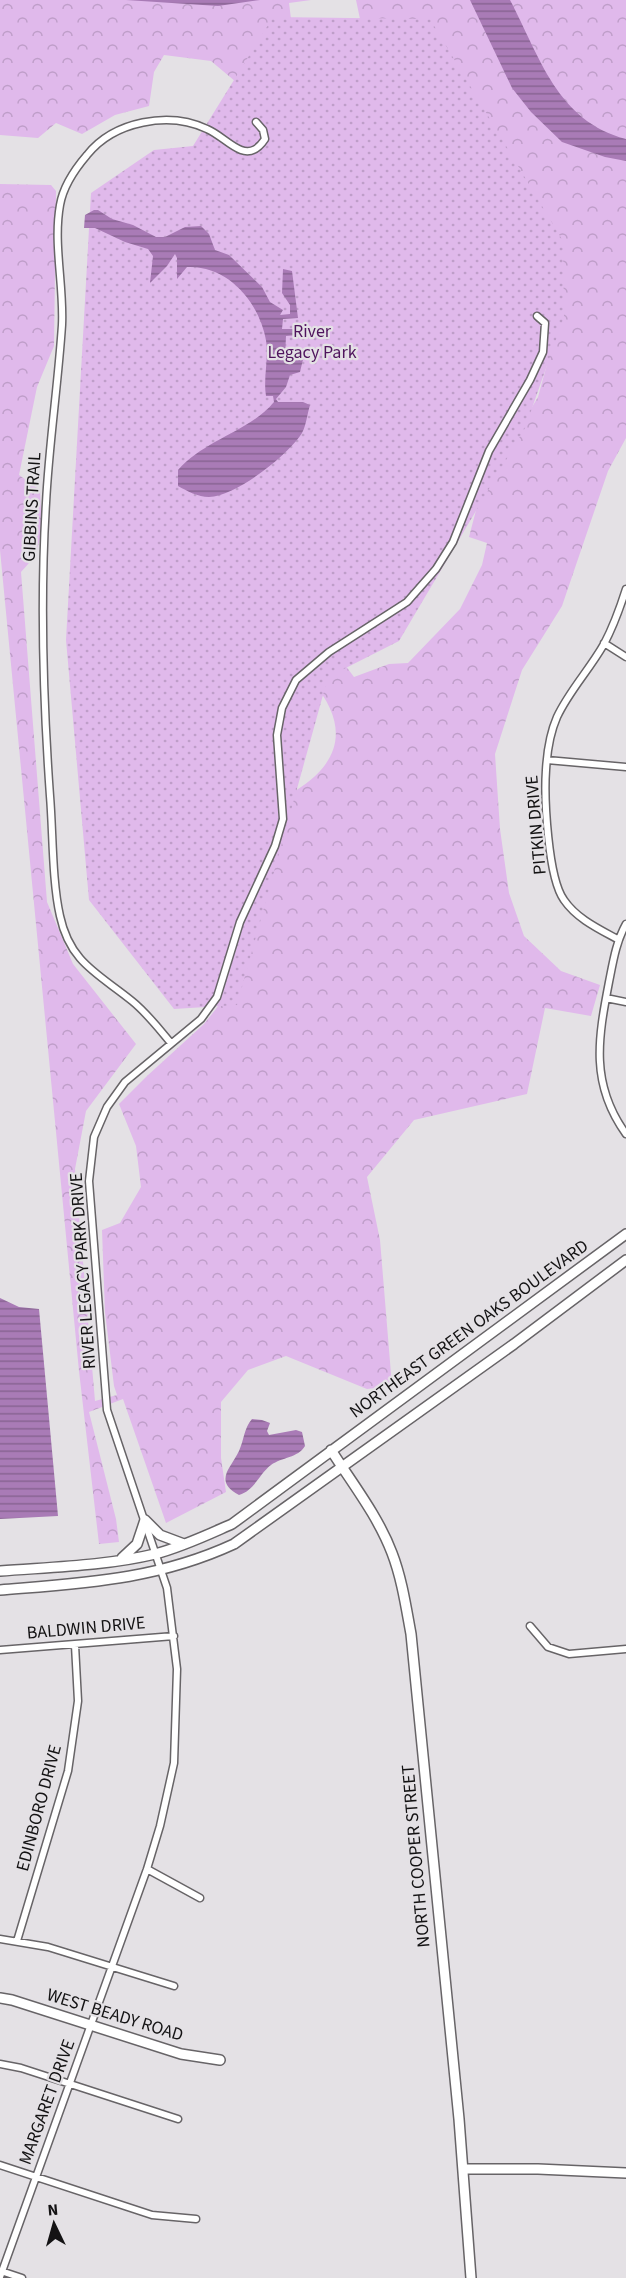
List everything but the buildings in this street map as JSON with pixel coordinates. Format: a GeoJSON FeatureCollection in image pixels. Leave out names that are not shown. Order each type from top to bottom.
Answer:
{"type":"FeatureCollection","features":[{"type":"Feature","properties":{"kind":"main road","name":"NORTHEAST GREEN OAKS BOULEVARD"},"geometry":{"type":"LineString","coordinates":[[0,1571],[119,1560],[156,1553],[232,1524],[626,1234]]}},
{"type":"Feature","properties":{"kind":"main road","name":"NORTHEAST GREEN OAKS BOULEVARD"},"geometry":{"type":"LineString","coordinates":[[0,1590],[114,1580],[162,1571],[202,1559],[234,1544],[626,1260]]}},
{"type":"Feature","properties":{"kind":"main road"},"geometry":{"type":"LineString","coordinates":[[457,1359],[470,1375]]}},
{"type":"Feature","properties":{"kind":"main road","name":"NORTH COOPER STREET"},"geometry":{"type":"LineString","coordinates":[[331,1450],[371,1512],[392,1553],[411,1634],[463,2169],[471,2278]]}},
{"type":"Feature","properties":{"kind":"main road"},"geometry":{"type":"LineString","coordinates":[[119,1560],[137,1544],[145,1520],[160,1535],[184,1544]]}},
{"type":"Feature","properties":{"kind":"main road","name":"WEST BEADY ROAD"},"geometry":{"type":"LineString","coordinates":[[0,1998],[181,2054],[220,2060]]}},
{"type":"Feature","properties":{"kind":"main road"},"geometry":{"type":"LineString","coordinates":[[463,2169],[538,2169],[626,2173]]}},
{"type":"Feature","properties":{"kind":"street","name":"GIBBINS TRAIL"},"geometry":{"type":"LineString","coordinates":[[171,1043],[134,1002],[97,976],[75,953],[60,916],[44,708],[42,593],[46,504],[62,324],[58,225],[60,202],[74,171],[89,151],[107,137],[145,121],[182,121],[207,129],[242,151],[259,148],[265,139],[263,130],[256,122]]}},
{"type":"Feature","properties":{"kind":"street","name":"RIVER LEGACY PARK DRIVE"},"geometry":{"type":"LineString","coordinates":[[156,1553],[107,1410],[89,1181],[94,1137],[107,1107],[125,1082],[201,1019],[217,997],[240,922],[275,846],[284,819],[277,735],[282,708],[296,680],[329,652],[407,602],[453,542],[489,451],[530,380],[543,352],[545,323],[537,316]]}},
{"type":"Feature","properties":{"kind":"street","name":"PITKIN DRIVE"},"geometry":{"type":"LineString","coordinates":[[619,940],[594,927],[572,911],[562,898],[554,878],[550,853],[546,785],[547,760],[557,717],[604,643],[616,620],[626,589]]}},
{"type":"Feature","properties":{"kind":"street"},"geometry":{"type":"LineString","coordinates":[[604,643],[626,657]]}},
{"type":"Feature","properties":{"kind":"street"},"geometry":{"type":"LineString","coordinates":[[547,760],[626,767]]}},
{"type":"Feature","properties":{"kind":"street"},"geometry":{"type":"LineString","coordinates":[[626,924],[619,940],[606,998],[598,1056],[603,1089],[609,1105],[626,1134]]}},
{"type":"Feature","properties":{"kind":"street"},"geometry":{"type":"LineString","coordinates":[[606,998],[626,1002]]}},
{"type":"Feature","properties":{"kind":"street","name":"MARGARET DRIVE"},"geometry":{"type":"LineString","coordinates":[[1,2273],[147,1869],[160,1826],[174,1762],[177,1669],[167,1588],[156,1553]]}},
{"type":"Feature","properties":{"kind":"street"},"geometry":{"type":"LineString","coordinates":[[530,1626],[548,1647],[569,1654],[626,1649]]}},
{"type":"Feature","properties":{"kind":"street","name":"BALDWIN DRIVE"},"geometry":{"type":"LineString","coordinates":[[0,1650],[174,1636]]}},
{"type":"Feature","properties":{"kind":"street","name":"EDINBORO DRIVE"},"geometry":{"type":"LineString","coordinates":[[17,1941],[68,1771],[78,1701],[75,1645]]}},
{"type":"Feature","properties":{"kind":"street"},"geometry":{"type":"LineString","coordinates":[[147,1869],[200,1898]]}},
{"type":"Feature","properties":{"kind":"street"},"geometry":{"type":"LineString","coordinates":[[0,1939],[48,1947],[174,1986]]}},
{"type":"Feature","properties":{"kind":"street"},"geometry":{"type":"LineString","coordinates":[[0,2064],[21,2068],[178,2119]]}},
{"type":"Feature","properties":{"kind":"street"},"geometry":{"type":"LineString","coordinates":[[0,2165],[152,2215],[196,2219]]}},
{"type":"Feature","properties":{"kind":"street"},"geometry":{"type":"LineString","coordinates":[[1,2273],[22,2278]]}},
{"type":"Feature","properties":{"kind":"green space"},"geometry":{"type":"Polygon","coordinates":[[[0,0],[311,0],[289,3],[301,98],[261,103],[211,61],[164,55],[154,72],[149,106],[115,115],[82,134],[56,123],[38,138],[0,135],[0,0]]]}},
{"type":"Feature","properties":{"kind":"green space"},"geometry":{"type":"Polygon","coordinates":[[[356,0],[626,0],[626,438],[608,471],[562,606],[522,670],[495,754],[500,829],[509,893],[524,936],[561,971],[600,985],[591,1016],[545,1008],[527,1094],[414,1120],[367,1177],[380,1240],[392,1386],[367,1389],[286,1356],[248,1370],[221,1402],[221,1458],[226,1492],[166,1523],[123,1399],[89,1412],[116,1519],[119,1542],[99,1544],[79,1371],[0,550],[0,184],[51,185],[56,191],[54,346],[37,387],[19,475],[40,490],[41,534],[39,544],[29,563],[21,572],[47,902],[73,964],[136,1044],[86,1111],[75,1169],[95,1401],[117,1395],[105,1312],[102,1230],[120,1223],[141,1187],[136,1146],[119,1104],[204,1024],[227,995],[286,796],[318,773],[328,760],[334,746],[336,731],[333,715],[312,681],[339,657],[354,677],[389,664],[408,663],[460,609],[482,565],[487,543],[469,537],[480,495],[538,397],[562,310],[364,38],[356,0]]]}},
{"type":"Feature","properties":{"kind":"green space","name":"River Legacy Park"},"geometry":{"type":"Polygon","coordinates":[[[273,17],[430,19],[563,241],[564,317],[525,428],[399,641],[328,677],[237,1005],[174,1009],[89,900],[66,640],[91,193],[154,150],[193,146],[273,17]]]}},
{"type":"Feature","properties":{"kind":"shaded area"},"geometry":{"type":"Polygon","coordinates":[[[126,0],[260,0],[218,6],[126,0]]]}},
{"type":"Feature","properties":{"kind":"shaded area"},"geometry":{"type":"Polygon","coordinates":[[[470,0],[510,0],[553,84],[583,118],[602,130],[626,139],[626,161],[605,157],[562,142],[531,112],[512,88],[470,0]]]}},
{"type":"Feature","properties":{"kind":"shaded area"},"geometry":{"type":"Polygon","coordinates":[[[94,210],[112,219],[133,225],[156,237],[165,237],[185,227],[201,226],[209,234],[215,250],[229,255],[262,287],[270,302],[283,310],[280,315],[290,314],[290,305],[282,293],[283,269],[292,271],[298,318],[283,319],[282,329],[295,329],[299,335],[286,336],[285,357],[304,355],[300,372],[290,375],[286,387],[276,399],[278,402],[303,402],[310,405],[305,425],[300,436],[283,455],[259,474],[232,490],[220,495],[201,496],[178,486],[178,470],[201,451],[253,421],[274,402],[273,396],[266,396],[266,340],[256,312],[239,288],[216,272],[187,267],[177,279],[175,254],[150,283],[153,256],[148,249],[125,242],[95,228],[84,228],[85,215],[94,210]]]}},
{"type":"Feature","properties":{"kind":"shaded area"},"geometry":{"type":"Polygon","coordinates":[[[0,1298],[19,1307],[39,1309],[58,1516],[0,1519],[0,1298]]]}},
{"type":"Feature","properties":{"kind":"shaded area"},"geometry":{"type":"Polygon","coordinates":[[[252,1419],[270,1423],[267,1431],[269,1435],[296,1430],[302,1432],[305,1446],[298,1453],[275,1462],[253,1486],[239,1495],[231,1490],[225,1479],[252,1419]]]}}]}
